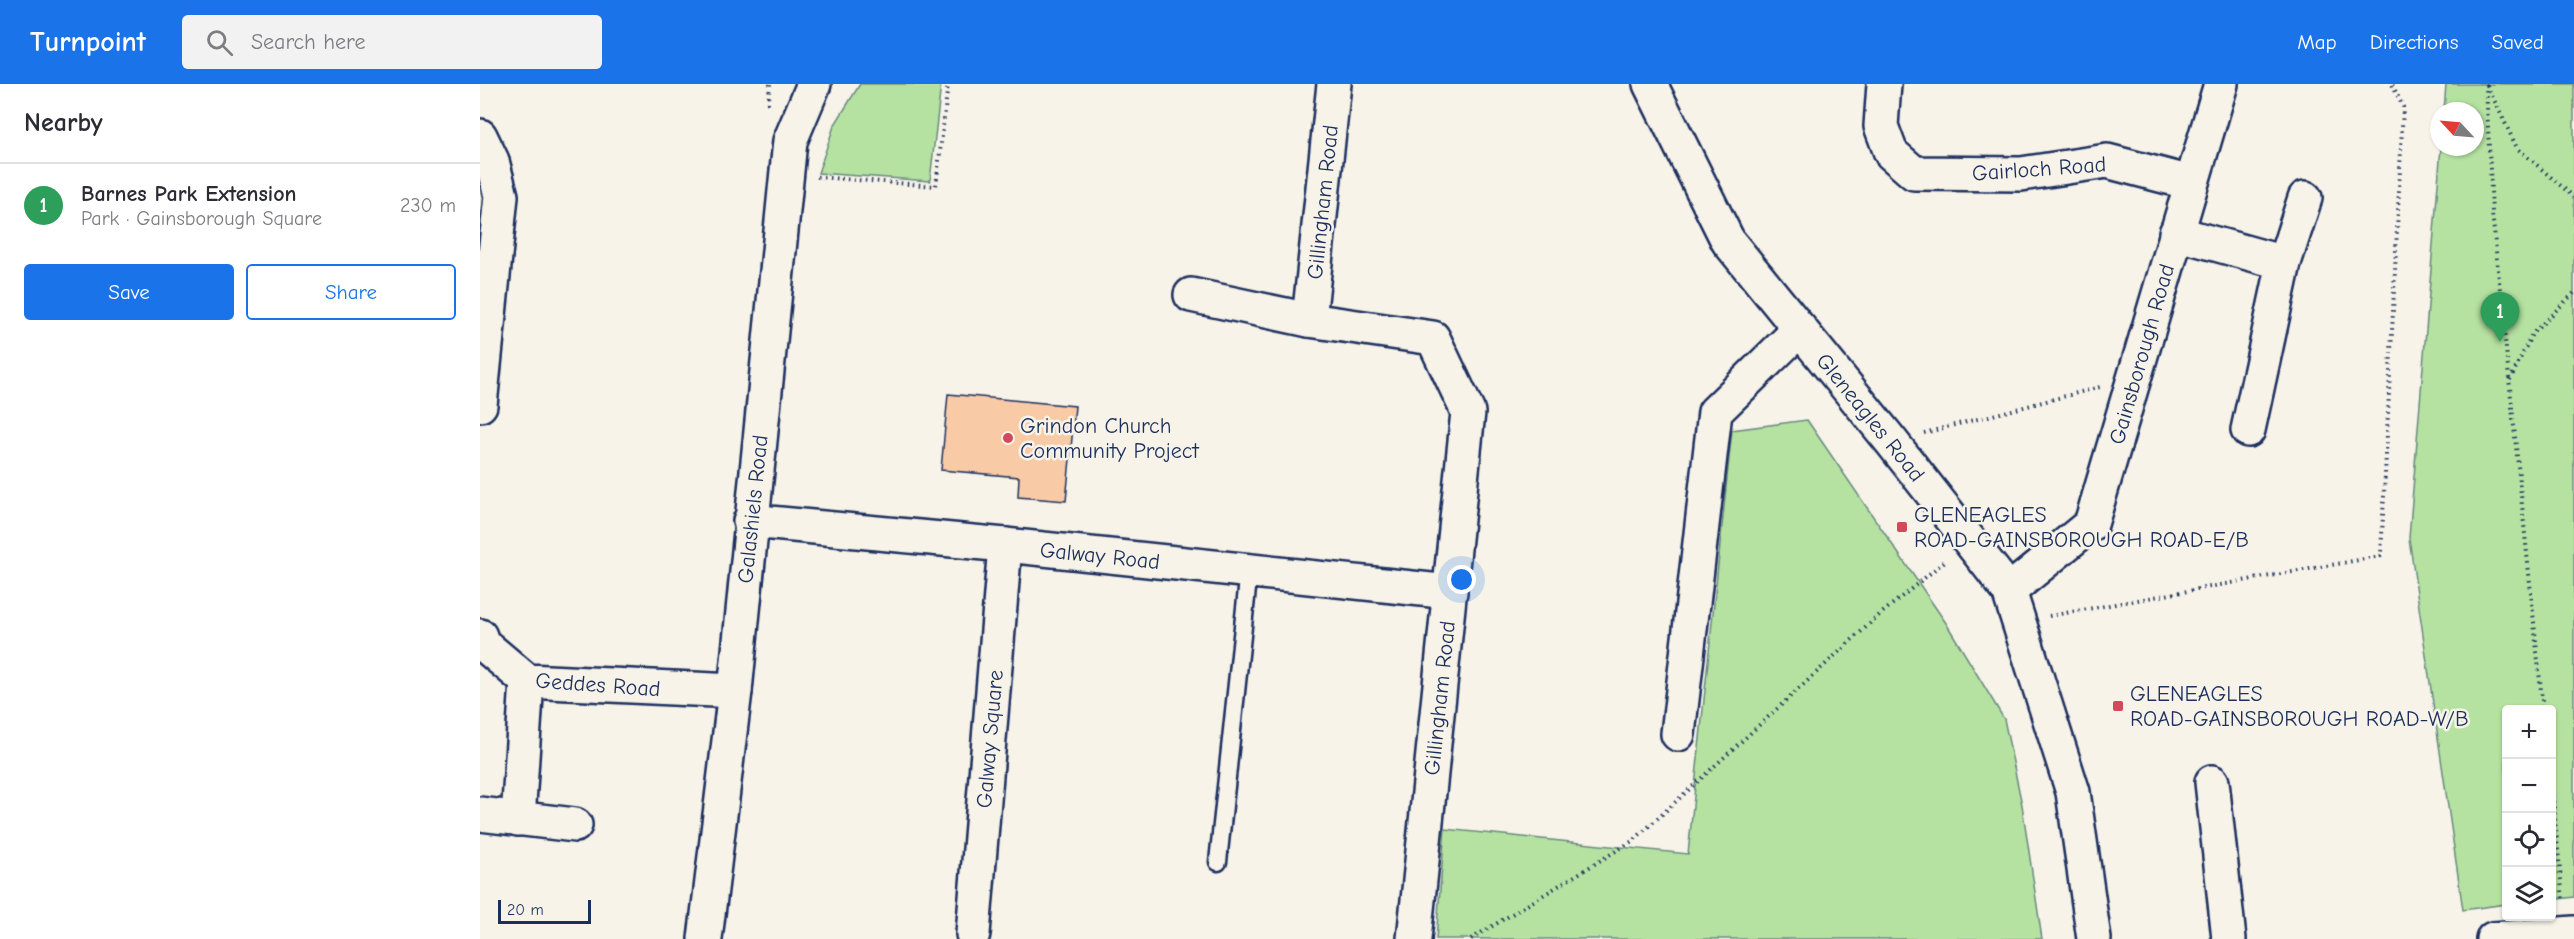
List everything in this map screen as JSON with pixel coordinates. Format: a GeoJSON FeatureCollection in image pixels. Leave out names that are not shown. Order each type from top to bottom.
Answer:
{"type":"FeatureCollection","features":[{"type":"Feature","properties":{"kind":"street","name":"Galashiels Road"},"geometry":{"type":"LineString","coordinates":[[705,939],[735,691],[750,521],[790,141],[814,84]]}},
{"type":"Feature","properties":{"kind":"street","name":"Gillingham Road"},"geometry":{"type":"LineString","coordinates":[[1309,320],[1335,84]]}},
{"type":"Feature","properties":{"kind":"street","name":"Gleneagles Road"},"geometry":{"type":"LineString","coordinates":[[1650,84],[1728,241],[1892,441],[2009,591],[2073,792],[2094,939]]}},
{"type":"Feature","properties":{"kind":"street","name":"Gairloch Road"},"geometry":{"type":"LineString","coordinates":[[1884,84],[1881,126],[1891,153],[1914,173],[2021,174],[2107,161],[2191,183]]}},
{"type":"Feature","properties":{"kind":"street","name":"Gainsborough Road"},"geometry":{"type":"LineString","coordinates":[[2009,591],[2091,524],[2221,84]]}},
{"type":"Feature","properties":{"kind":"street"},"geometry":{"type":"LineString","coordinates":[[480,136],[492,160],[501,196],[480,405]]}},
{"type":"Feature","properties":{"kind":"street"},"geometry":{"type":"LineString","coordinates":[[2248,430],[2284,263],[2305,198]]}},
{"type":"Feature","properties":{"kind":"street"},"geometry":{"type":"LineString","coordinates":[[2176,234],[2284,263]]}},
{"type":"Feature","properties":{"kind":"street","name":"Gillingham Road"},"geometry":{"type":"LineString","coordinates":[[1191,294],[1309,320],[1433,338],[1468,412],[1414,939]]}},
{"type":"Feature","properties":{"kind":"street"},"geometry":{"type":"LineString","coordinates":[[1678,734],[1715,412],[1800,329]]}},
{"type":"Feature","properties":{"kind":"street","name":"Galway Road"},"geometry":{"type":"LineString","coordinates":[[750,521],[1005,544],[1450,592]]}},
{"type":"Feature","properties":{"kind":"street","name":"Galway Square"},"geometry":{"type":"LineString","coordinates":[[974,934],[1005,544]]}},
{"type":"Feature","properties":{"kind":"street","name":"Geddes Road"},"geometry":{"type":"LineString","coordinates":[[480,636],[482,643],[527,681],[735,691]]}},
{"type":"Feature","properties":{"kind":"street"},"geometry":{"type":"LineString","coordinates":[[518,819],[527,681]]}},
{"type":"Feature","properties":{"kind":"street"},"geometry":{"type":"LineString","coordinates":[[2212,782],[2229,939]]}},
{"type":"Feature","properties":{"kind":"street"},"geometry":{"type":"LineString","coordinates":[[480,814],[575,825]]}},
{"type":"Feature","properties":{"kind":"street"},"geometry":{"type":"LineString","coordinates":[[2493,939],[2570,933]]}},
{"type":"Feature","properties":{"kind":"lane"},"geometry":{"type":"LineString","coordinates":[[1218,862],[1249,570]]}},
{"type":"Feature","properties":{"kind":"path"},"geometry":{"type":"LineString","coordinates":[[786,174],[936,186],[948,84]]}},
{"type":"Feature","properties":{"kind":"path"},"geometry":{"type":"LineString","coordinates":[[2019,622],[2381,556],[2403,107],[2392,84]]}},
{"type":"Feature","properties":{"kind":"path"},"geometry":{"type":"LineString","coordinates":[[2486,84],[2517,148],[2574,197]]}},
{"type":"Feature","properties":{"kind":"path"},"geometry":{"type":"LineString","coordinates":[[2486,84],[2492,212],[2542,705]]}},
{"type":"Feature","properties":{"kind":"path"},"geometry":{"type":"LineString","coordinates":[[2510,381],[2532,334],[2574,293]]}},
{"type":"Feature","properties":{"kind":"path"},"geometry":{"type":"LineString","coordinates":[[1892,441],[2134,378]]}},
{"type":"Feature","properties":{"kind":"path"},"geometry":{"type":"LineString","coordinates":[[1472,939],[1634,840],[1877,617],[1970,541]]}},
{"type":"Feature","properties":{"kind":"path"},"geometry":{"type":"LineString","coordinates":[[2555,813],[2570,933]]}},
{"type":"Feature","properties":{"kind":"green space"},"geometry":{"type":"Polygon","coordinates":[[[860,84],[941,84],[930,181],[818,173],[834,126],[860,84]]]}},
{"type":"Feature","properties":{"kind":"green space"},"geometry":{"type":"Polygon","coordinates":[[[2446,84],[2574,84],[2574,897],[2556,899],[2556,705],[2502,705],[2502,905],[2463,910],[2409,538],[2440,156],[2484,156],[2484,102],[2445,102],[2446,84]]]}},
{"type":"Feature","properties":{"kind":"green space"},"geometry":{"type":"Polygon","coordinates":[[[1807,420],[1946,623],[2004,719],[2022,805],[2042,939],[1436,939],[1445,829],[1688,854],[1732,430],[1807,420]]]}},
{"type":"Feature","properties":{"kind":"building","name":"Grindon Church Community Project"},"geometry":{"type":"Polygon","coordinates":[[[948,394],[1075,406],[1066,501],[1018,497],[1019,477],[941,470],[948,394]]]}},
{"type":"Feature","properties":{"kind":"place","name":"Barnes Park Extension"},"geometry":{"type":"Point","coordinates":[2500,342]}},
{"type":"Feature","properties":{"kind":"place","name":"Grindon Church Community Project"},"geometry":{"type":"Point","coordinates":[1008,438]}},
{"type":"Feature","properties":{"kind":"place","name":"GLENEAGLES ROAD-GAINSBOROUGH ROAD-E/B"},"geometry":{"type":"Point","coordinates":[1902,527]}},
{"type":"Feature","properties":{"kind":"place","name":"GLENEAGLES ROAD-GAINSBOROUGH ROAD-W/B"},"geometry":{"type":"Point","coordinates":[2118,706]}}]}
